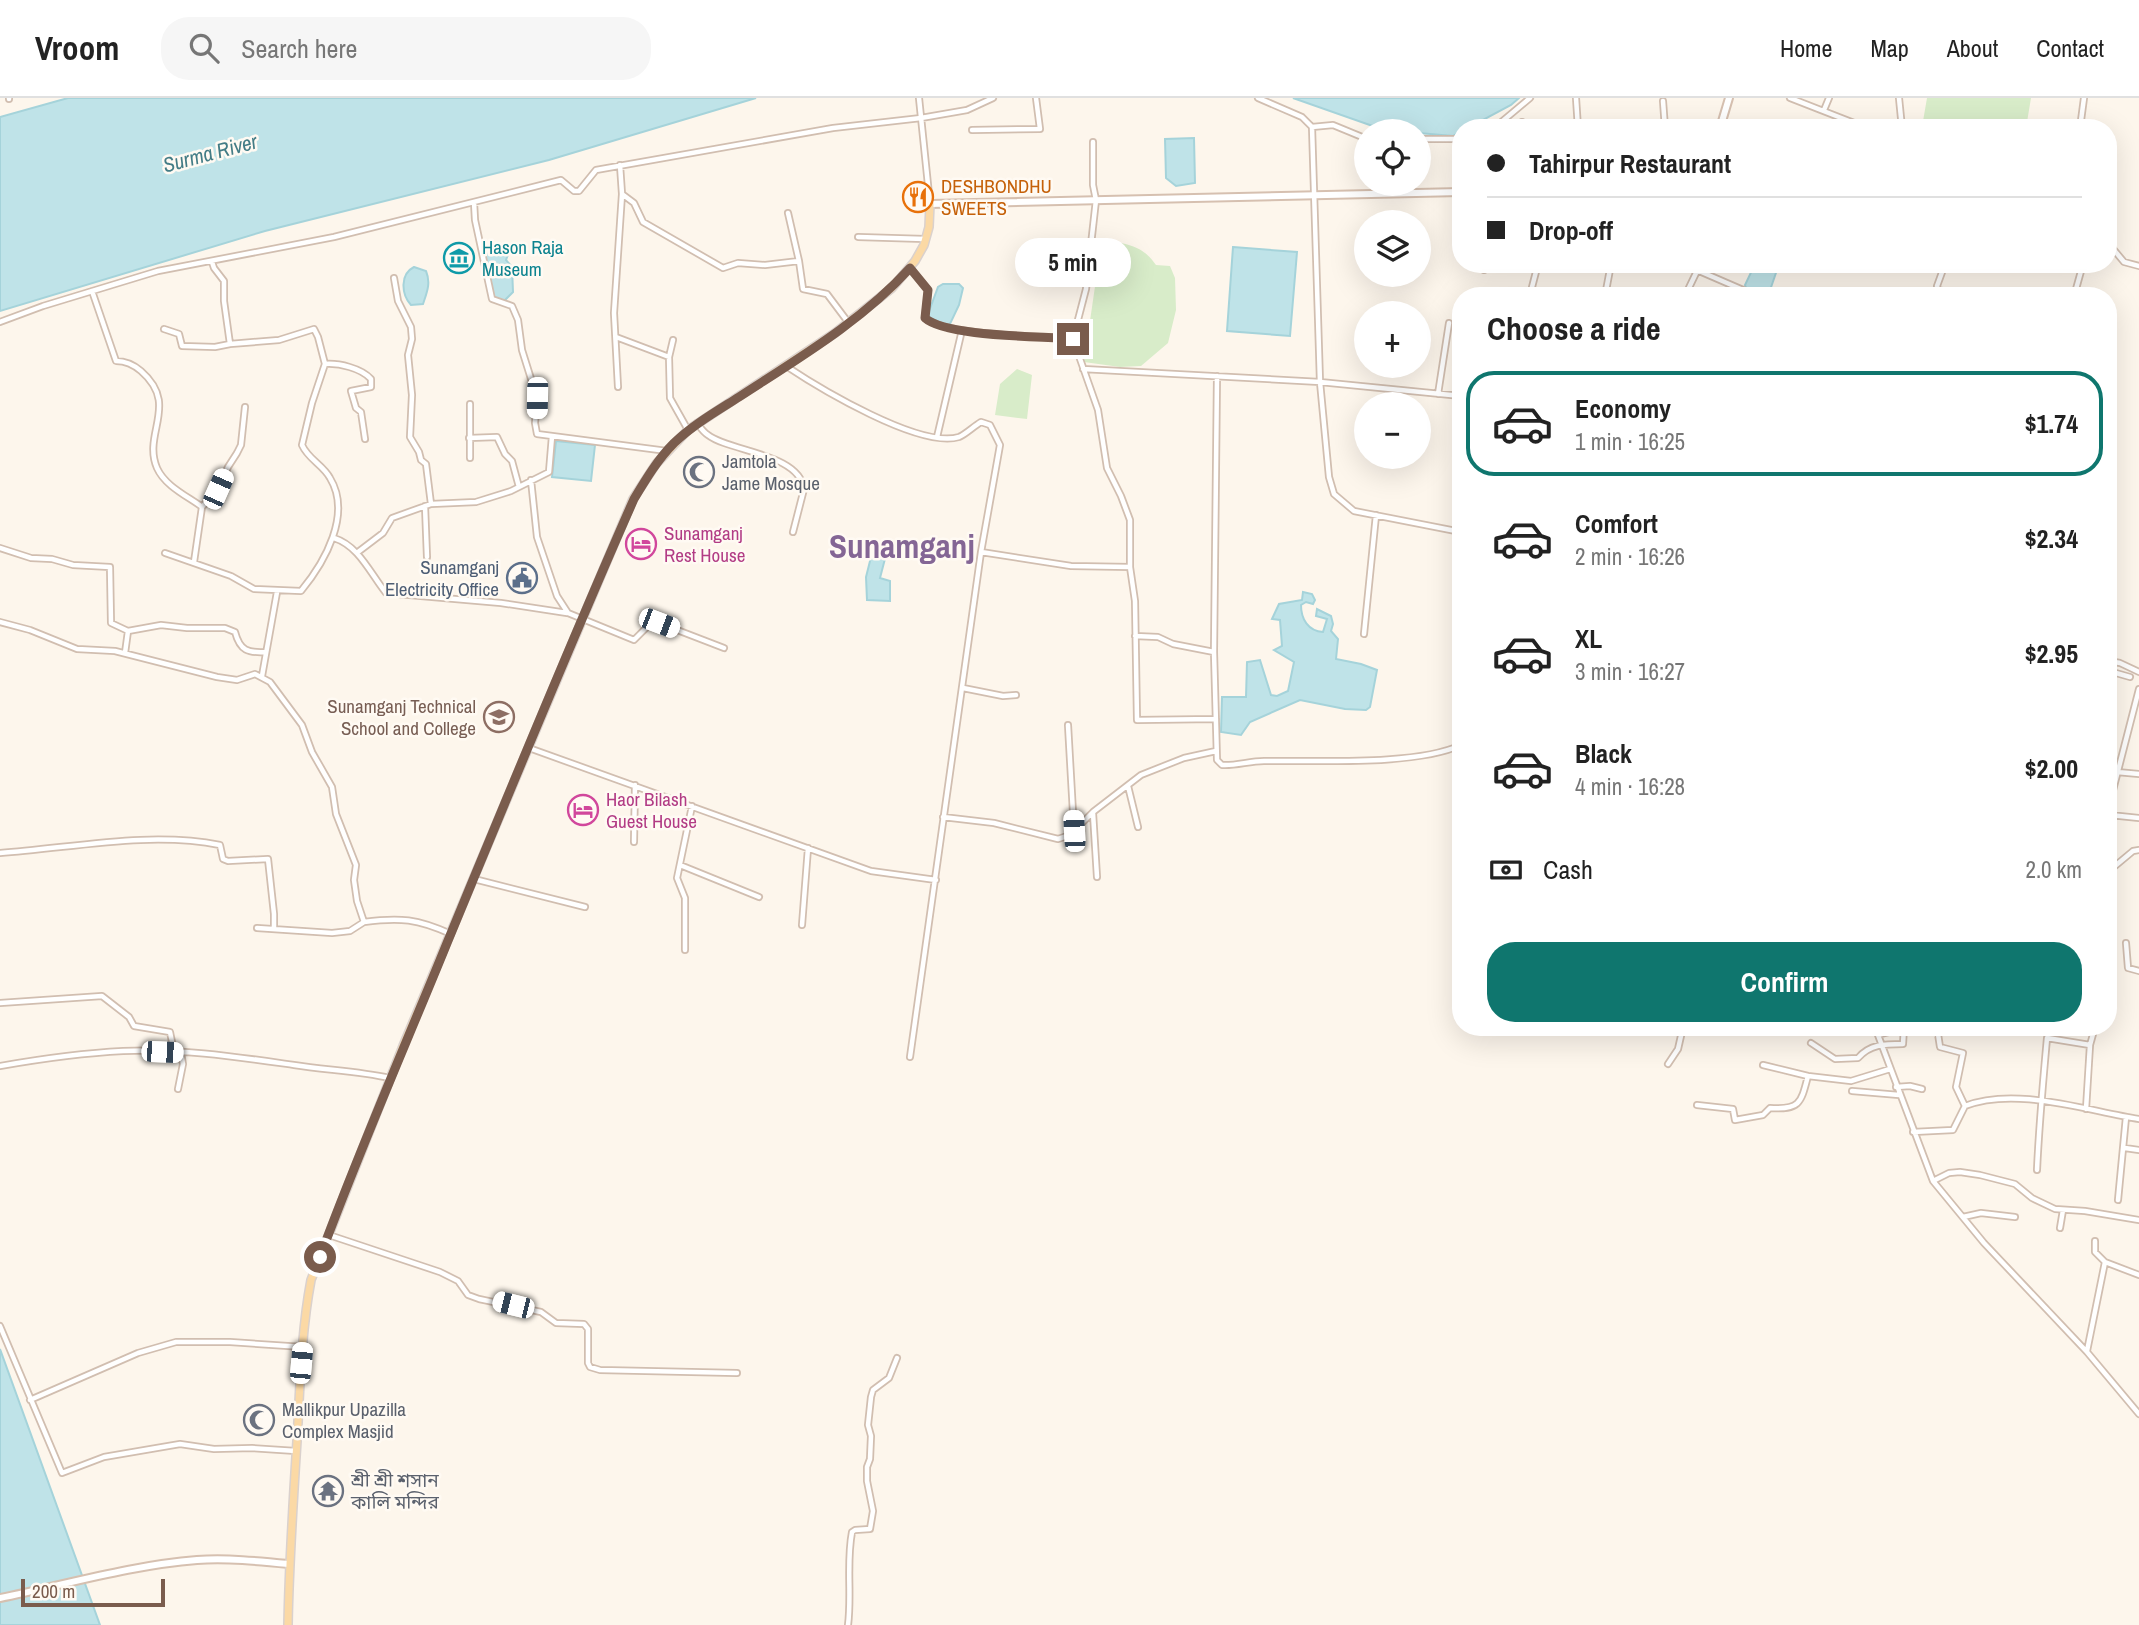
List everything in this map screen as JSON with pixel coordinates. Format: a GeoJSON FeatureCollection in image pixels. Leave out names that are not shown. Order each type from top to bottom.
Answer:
{"type":"FeatureCollection","features":[{"type":"Feature","properties":{"kind":"main road"},"geometry":{"type":"LineString","coordinates":[[1723,119],[1729,98]]}},
{"type":"Feature","properties":{"kind":"main road"},"geometry":{"type":"LineString","coordinates":[[1431,192],[1452,192]]}},
{"type":"Feature","properties":{"kind":"main road"},"geometry":{"type":"LineString","coordinates":[[288,1625],[296,1451],[306,1308],[311,1280],[390,1078],[582,620],[634,499],[667,451],[697,423],[786,366],[875,303],[910,268],[926,239],[931,215],[930,204],[1354,194]]}},
{"type":"Feature","properties":{"kind":"main road"},"geometry":{"type":"LineString","coordinates":[[0,1598],[155,1566],[224,1559],[289,1564]]}},
{"type":"Feature","properties":{"kind":"street"},"geometry":{"type":"LineString","coordinates":[[919,98],[930,204]]}},
{"type":"Feature","properties":{"kind":"street"},"geometry":{"type":"LineString","coordinates":[[0,323],[43,306],[158,271],[334,237],[561,180],[574,191],[579,191],[596,170],[620,164],[833,128],[967,110],[993,98]]}},
{"type":"Feature","properties":{"kind":"street"},"geometry":{"type":"LineString","coordinates":[[972,130],[1040,129],[1036,98]]}},
{"type":"Feature","properties":{"kind":"street"},"geometry":{"type":"LineString","coordinates":[[1258,98],[1301,117],[1312,127],[1320,382],[1329,477],[1334,494],[1354,510],[1452,530]]}},
{"type":"Feature","properties":{"kind":"street"},"geometry":{"type":"LineString","coordinates":[[1505,119],[1531,98]]}},
{"type":"Feature","properties":{"kind":"street"},"geometry":{"type":"LineString","coordinates":[[1576,98],[1577,119]]}},
{"type":"Feature","properties":{"kind":"street"},"geometry":{"type":"LineString","coordinates":[[1790,98],[1846,119]]}},
{"type":"Feature","properties":{"kind":"street"},"geometry":{"type":"LineString","coordinates":[[1824,110],[1829,98]]}},
{"type":"Feature","properties":{"kind":"street"},"geometry":{"type":"LineString","coordinates":[[1899,98],[1901,119]]}},
{"type":"Feature","properties":{"kind":"street"},"geometry":{"type":"LineString","coordinates":[[2081,119],[2084,98]]}},
{"type":"Feature","properties":{"kind":"street"},"geometry":{"type":"LineString","coordinates":[[1662,101],[1664,119]]}},
{"type":"Feature","properties":{"kind":"street"},"geometry":{"type":"LineString","coordinates":[[1312,127],[1333,125],[1354,134]]}},
{"type":"Feature","properties":{"kind":"street"},"geometry":{"type":"LineString","coordinates":[[1431,139],[1452,139]]}},
{"type":"Feature","properties":{"kind":"street"},"geometry":{"type":"LineString","coordinates":[[1093,142],[1093,185],[1096,200],[1086,289],[1073,339],[1098,410],[1107,468],[1130,520],[1130,567],[1135,601],[1137,720],[1216,719]]}},
{"type":"Feature","properties":{"kind":"street"},"geometry":{"type":"LineString","coordinates":[[618,387],[614,313],[622,194],[620,164]]}},
{"type":"Feature","properties":{"kind":"street"},"geometry":{"type":"LineString","coordinates":[[622,194],[634,203],[643,222],[723,268],[738,263],[765,265],[799,261]]}},
{"type":"Feature","properties":{"kind":"street"},"geometry":{"type":"LineString","coordinates":[[474,202],[475,220],[492,299],[512,306],[518,320],[522,349],[537,398],[537,434],[667,451]]}},
{"type":"Feature","properties":{"kind":"street"},"geometry":{"type":"LineString","coordinates":[[788,213],[803,289],[827,294],[849,322]]}},
{"type":"Feature","properties":{"kind":"street"},"geometry":{"type":"LineString","coordinates":[[858,237],[926,239]]}},
{"type":"Feature","properties":{"kind":"street"},"geometry":{"type":"LineString","coordinates":[[2117,254],[2124,262],[2139,266]]}},
{"type":"Feature","properties":{"kind":"street"},"geometry":{"type":"LineString","coordinates":[[212,262],[224,281],[230,344]]}},
{"type":"Feature","properties":{"kind":"street"},"geometry":{"type":"LineString","coordinates":[[910,268],[928,290],[925,318],[940,326],[1073,339]]}},
{"type":"Feature","properties":{"kind":"street"},"geometry":{"type":"LineString","coordinates":[[1702,273],[1735,287]]}},
{"type":"Feature","properties":{"kind":"street"},"geometry":{"type":"LineString","coordinates":[[394,278],[398,301],[411,327],[412,339],[408,355],[412,395],[410,437],[421,460],[426,464],[427,557]]}},
{"type":"Feature","properties":{"kind":"street"},"geometry":{"type":"LineString","coordinates":[[92,291],[116,361],[134,366],[146,376],[159,394],[154,447],[156,465],[172,486],[202,507]]}},
{"type":"Feature","properties":{"kind":"street"},"geometry":{"type":"LineString","coordinates":[[1438,394],[1448,323]]}},
{"type":"Feature","properties":{"kind":"street"},"geometry":{"type":"LineString","coordinates":[[164,329],[178,334],[182,346],[215,347],[279,340],[304,330],[314,330],[325,364],[302,445],[332,480],[338,501],[334,538],[302,590],[277,592],[254,589],[232,576],[165,553]]}},
{"type":"Feature","properties":{"kind":"street"},"geometry":{"type":"LineString","coordinates":[[937,437],[962,330]]}},
{"type":"Feature","properties":{"kind":"street"},"geometry":{"type":"LineString","coordinates":[[616,337],[669,357]]}},
{"type":"Feature","properties":{"kind":"street"},"geometry":{"type":"LineString","coordinates":[[673,340],[669,357],[670,398],[688,430]]}},
{"type":"Feature","properties":{"kind":"street"},"geometry":{"type":"LineString","coordinates":[[325,364],[336,363],[365,372],[371,379],[371,387],[351,391],[356,408],[362,412],[365,439]]}},
{"type":"Feature","properties":{"kind":"street"},"geometry":{"type":"LineString","coordinates":[[786,366],[820,389],[856,408],[925,436],[959,437],[981,422],[990,425],[1000,444],[981,552],[910,1057]]}},
{"type":"Feature","properties":{"kind":"street"},"geometry":{"type":"LineString","coordinates":[[1083,369],[1320,382],[1452,395]]}},
{"type":"Feature","properties":{"kind":"street"},"geometry":{"type":"LineString","coordinates":[[1217,376],[1214,652],[1217,760],[1222,765],[1229,766],[1255,761],[1425,755],[1452,749]]}},
{"type":"Feature","properties":{"kind":"street"},"geometry":{"type":"LineString","coordinates":[[470,404],[470,458]]}},
{"type":"Feature","properties":{"kind":"street"},"geometry":{"type":"LineString","coordinates":[[194,562],[202,507],[218,489],[241,445],[245,407]]}},
{"type":"Feature","properties":{"kind":"street"},"geometry":{"type":"LineString","coordinates":[[697,423],[708,436],[776,460],[802,480],[804,489],[793,532]]}},
{"type":"Feature","properties":{"kind":"street"},"geometry":{"type":"LineString","coordinates":[[358,552],[383,533],[392,518],[428,505],[476,502],[519,487],[549,472],[552,436]]}},
{"type":"Feature","properties":{"kind":"street"},"geometry":{"type":"LineString","coordinates":[[469,438],[497,437],[505,454],[512,461],[519,487]]}},
{"type":"Feature","properties":{"kind":"street"},"geometry":{"type":"LineString","coordinates":[[531,480],[540,549],[557,596],[568,613]]}},
{"type":"Feature","properties":{"kind":"street"},"geometry":{"type":"LineString","coordinates":[[1364,634],[1376,515]]}},
{"type":"Feature","properties":{"kind":"street"},"geometry":{"type":"LineString","coordinates":[[334,538],[358,552],[386,593],[501,603],[568,613],[634,640],[650,624],[659,623],[723,648]]}},
{"type":"Feature","properties":{"kind":"street"},"geometry":{"type":"LineString","coordinates":[[0,548],[31,558],[110,568],[111,623],[128,631],[161,625],[225,628],[235,632],[240,646],[249,653],[267,652]]}},
{"type":"Feature","properties":{"kind":"street"},"geometry":{"type":"LineString","coordinates":[[981,552],[1071,566],[1130,567]]}},
{"type":"Feature","properties":{"kind":"street"},"geometry":{"type":"LineString","coordinates":[[262,676],[277,592]]}},
{"type":"Feature","properties":{"kind":"street"},"geometry":{"type":"LineString","coordinates":[[0,622],[30,630],[77,649],[125,653],[237,680],[256,674],[270,682],[302,725],[312,752],[332,786],[335,814],[356,865],[354,880],[364,922]]}},
{"type":"Feature","properties":{"kind":"street"},"geometry":{"type":"LineString","coordinates":[[125,653],[128,631]]}},
{"type":"Feature","properties":{"kind":"street"},"geometry":{"type":"LineString","coordinates":[[1135,636],[1158,637],[1173,644],[1214,652]]}},
{"type":"Feature","properties":{"kind":"street"},"geometry":{"type":"LineString","coordinates":[[2117,662],[2139,672]]}},
{"type":"Feature","properties":{"kind":"street"},"geometry":{"type":"LineString","coordinates":[[2117,673],[2130,677]]}},
{"type":"Feature","properties":{"kind":"street"},"geometry":{"type":"LineString","coordinates":[[963,688],[1003,696],[1016,695]]}},
{"type":"Feature","properties":{"kind":"street"},"geometry":{"type":"LineString","coordinates":[[2117,776],[2139,689]]}},
{"type":"Feature","properties":{"kind":"street"},"geometry":{"type":"LineString","coordinates":[[1068,725],[1074,831]]}},
{"type":"Feature","properties":{"kind":"street"},"geometry":{"type":"LineString","coordinates":[[528,747],[871,871],[936,880]]}},
{"type":"Feature","properties":{"kind":"street"},"geometry":{"type":"LineString","coordinates":[[943,817],[994,823],[1058,839],[1070,835],[1093,812],[1141,775],[1184,758],[1216,751]]}},
{"type":"Feature","properties":{"kind":"street"},"geometry":{"type":"LineString","coordinates":[[2118,772],[2139,774]]}},
{"type":"Feature","properties":{"kind":"street"},"geometry":{"type":"LineString","coordinates":[[634,842],[635,785]]}},
{"type":"Feature","properties":{"kind":"street"},"geometry":{"type":"LineString","coordinates":[[1128,786],[1138,827]]}},
{"type":"Feature","properties":{"kind":"street"},"geometry":{"type":"LineString","coordinates":[[685,950],[685,898],[677,878],[692,806]]}},
{"type":"Feature","properties":{"kind":"street"},"geometry":{"type":"LineString","coordinates":[[1093,812],[1097,877]]}},
{"type":"Feature","properties":{"kind":"street"},"geometry":{"type":"LineString","coordinates":[[2117,816],[2139,818]]}},
{"type":"Feature","properties":{"kind":"street"},"geometry":{"type":"LineString","coordinates":[[0,853],[152,840],[202,841],[220,845],[223,859],[228,861],[268,859],[274,929]]}},
{"type":"Feature","properties":{"kind":"street"},"geometry":{"type":"LineString","coordinates":[[802,925],[808,848]]}},
{"type":"Feature","properties":{"kind":"street"},"geometry":{"type":"LineString","coordinates":[[2117,864],[2133,851],[2139,850]]}},
{"type":"Feature","properties":{"kind":"street"},"geometry":{"type":"LineString","coordinates":[[680,865],[759,897]]}},
{"type":"Feature","properties":{"kind":"street"},"geometry":{"type":"LineString","coordinates":[[473,879],[585,907]]}},
{"type":"Feature","properties":{"kind":"street"},"geometry":{"type":"LineString","coordinates":[[257,928],[332,933],[349,931],[364,922],[394,918],[412,919],[451,934]]}},
{"type":"Feature","properties":{"kind":"street"},"geometry":{"type":"LineString","coordinates":[[2126,943],[2128,968],[2139,971]]}},
{"type":"Feature","properties":{"kind":"street"},"geometry":{"type":"LineString","coordinates":[[0,1003],[102,996],[129,1017],[135,1026],[170,1032],[173,1047],[181,1053],[183,1064],[178,1089]]}},
{"type":"Feature","properties":{"kind":"street"},"geometry":{"type":"LineString","coordinates":[[1668,1065],[1678,1049],[1682,1036]]}},
{"type":"Feature","properties":{"kind":"street"},"geometry":{"type":"LineString","coordinates":[[1878,1036],[1933,1181],[1983,1243],[2087,1352],[2139,1414]]}},
{"type":"Feature","properties":{"kind":"street"},"geometry":{"type":"LineString","coordinates":[[1811,1043],[1835,1059],[1858,1058],[1880,1043],[1903,1044],[1904,1036]]}},
{"type":"Feature","properties":{"kind":"street"},"geometry":{"type":"LineString","coordinates":[[1938,1036],[1940,1047],[1963,1053],[1956,1087],[1965,1106]]}},
{"type":"Feature","properties":{"kind":"street"},"geometry":{"type":"LineString","coordinates":[[2086,1109],[2092,1036]]}},
{"type":"Feature","properties":{"kind":"street"},"geometry":{"type":"LineString","coordinates":[[2037,1170],[2040,1102],[2047,1064],[2047,1038],[2090,1045]]}},
{"type":"Feature","properties":{"kind":"street"},"geometry":{"type":"LineString","coordinates":[[0,1066],[124,1051],[251,1057],[390,1078]]}},
{"type":"Feature","properties":{"kind":"street"},"geometry":{"type":"LineString","coordinates":[[1763,1065],[1808,1076],[1851,1081],[1890,1069]]}},
{"type":"Feature","properties":{"kind":"street"},"geometry":{"type":"LineString","coordinates":[[1697,1105],[1733,1109],[1735,1120],[1763,1115],[1770,1108],[1788,1109],[1801,1100],[1808,1076]]}},
{"type":"Feature","properties":{"kind":"street"},"geometry":{"type":"LineString","coordinates":[[1896,1087],[1922,1089]]}},
{"type":"Feature","properties":{"kind":"street"},"geometry":{"type":"LineString","coordinates":[[1852,1091],[1899,1095]]}},
{"type":"Feature","properties":{"kind":"street"},"geometry":{"type":"LineString","coordinates":[[1965,1106],[1994,1100],[2021,1099],[2139,1119]]}},
{"type":"Feature","properties":{"kind":"street"},"geometry":{"type":"LineString","coordinates":[[1913,1132],[1953,1130],[1965,1106]]}},
{"type":"Feature","properties":{"kind":"street"},"geometry":{"type":"LineString","coordinates":[[2119,1200],[2126,1117]]}},
{"type":"Feature","properties":{"kind":"street"},"geometry":{"type":"LineString","coordinates":[[2125,1148],[2139,1150]]}},
{"type":"Feature","properties":{"kind":"street"},"geometry":{"type":"LineString","coordinates":[[1933,1181],[1949,1173],[1960,1172],[2015,1184],[2032,1198],[2063,1210],[2139,1220]]}},
{"type":"Feature","properties":{"kind":"street"},"geometry":{"type":"LineString","coordinates":[[2060,1227],[2063,1210]]}},
{"type":"Feature","properties":{"kind":"street"},"geometry":{"type":"LineString","coordinates":[[1963,1217],[1981,1213],[2015,1217]]}},
{"type":"Feature","properties":{"kind":"street"},"geometry":{"type":"LineString","coordinates":[[328,1235],[440,1272],[458,1281],[468,1295],[541,1312],[556,1323],[584,1324],[588,1329],[590,1367],[600,1370],[737,1373]]}},
{"type":"Feature","properties":{"kind":"street"},"geometry":{"type":"LineString","coordinates":[[2095,1241],[2095,1252],[2105,1262],[2139,1275]]}},
{"type":"Feature","properties":{"kind":"street"},"geometry":{"type":"LineString","coordinates":[[2087,1352],[2105,1262]]}},
{"type":"Feature","properties":{"kind":"street"},"geometry":{"type":"LineString","coordinates":[[0,1326],[62,1473],[104,1457],[180,1444],[214,1449],[296,1451]]}},
{"type":"Feature","properties":{"kind":"street"},"geometry":{"type":"LineString","coordinates":[[30,1400],[138,1353],[176,1342],[230,1342],[303,1347]]}},
{"type":"Feature","properties":{"kind":"street"},"geometry":{"type":"LineString","coordinates":[[848,1625],[852,1532],[870,1529],[873,1511],[867,1481],[871,1397],[873,1390],[889,1378],[897,1358]]}},
{"type":"Feature","properties":{"kind":"green space"},"geometry":{"type":"Polygon","coordinates":[[[1927,98],[2031,98],[2028,119],[1923,119],[1927,98]]]}},
{"type":"Feature","properties":{"kind":"green space"},"geometry":{"type":"Polygon","coordinates":[[[1121,243],[1141,250],[1156,265],[1170,266],[1175,278],[1176,310],[1168,343],[1141,366],[1120,367],[1084,362],[1099,259],[1109,246],[1121,243]]]}},
{"type":"Feature","properties":{"kind":"green space"},"geometry":{"type":"Polygon","coordinates":[[[1017,369],[1032,375],[1027,419],[995,415],[1000,384],[1017,369]]]}},
{"type":"Feature","properties":{"kind":"water","name":"Surma River"},"geometry":{"type":"Polygon","coordinates":[[[68,98],[756,98],[549,160],[265,231],[0,311],[0,117],[68,98]]]}},
{"type":"Feature","properties":{"kind":"water"},"geometry":{"type":"Polygon","coordinates":[[[1293,98],[1519,98],[1485,119],[1452,119],[1452,136],[1431,134],[1431,119],[1354,119],[1293,98]]]}},
{"type":"Feature","properties":{"kind":"water"},"geometry":{"type":"Polygon","coordinates":[[[1194,138],[1195,183],[1176,186],[1166,178],[1165,139],[1194,138]]]}},
{"type":"Feature","properties":{"kind":"water"},"geometry":{"type":"Polygon","coordinates":[[[493,246],[509,252],[506,260],[512,267],[513,292],[504,301],[493,297],[485,259],[485,255],[492,252],[493,246]]]}},
{"type":"Feature","properties":{"kind":"water"},"geometry":{"type":"Polygon","coordinates":[[[1233,247],[1297,252],[1290,336],[1227,331],[1233,247]]]}},
{"type":"Feature","properties":{"kind":"water"},"geometry":{"type":"Polygon","coordinates":[[[414,267],[426,271],[428,284],[423,304],[411,305],[405,295],[404,279],[414,267]]]}},
{"type":"Feature","properties":{"kind":"water"},"geometry":{"type":"Polygon","coordinates":[[[1751,273],[1776,273],[1771,287],[1745,285],[1751,273]]]}},
{"type":"Feature","properties":{"kind":"water"},"geometry":{"type":"Polygon","coordinates":[[[943,284],[959,284],[963,288],[959,305],[949,326],[929,318],[928,314],[938,287],[943,284]]]}},
{"type":"Feature","properties":{"kind":"water"},"geometry":{"type":"Polygon","coordinates":[[[556,441],[595,445],[591,481],[552,477],[556,441]]]}},
{"type":"Feature","properties":{"kind":"water"},"geometry":{"type":"Polygon","coordinates":[[[874,545],[888,547],[880,578],[890,581],[890,601],[867,600],[866,577],[874,545]]]}},
{"type":"Feature","properties":{"kind":"water"},"geometry":{"type":"Polygon","coordinates":[[[1303,592],[1312,594],[1315,600],[1313,604],[1306,602],[1301,605],[1302,615],[1309,627],[1323,632],[1327,619],[1316,616],[1317,609],[1331,616],[1331,631],[1338,639],[1336,659],[1377,670],[1370,707],[1366,710],[1345,709],[1300,700],[1250,722],[1241,735],[1221,732],[1222,697],[1246,697],[1247,662],[1260,660],[1271,695],[1277,696],[1288,691],[1294,662],[1274,650],[1282,646],[1280,620],[1272,619],[1279,604],[1302,600],[1303,592]]]}},
{"type":"Feature","properties":{"kind":"water"},"geometry":{"type":"Polygon","coordinates":[[[0,1349],[100,1625],[0,1625],[0,1349]]]}},
{"type":"Feature","properties":{"kind":"place","name":"DESHBONDHU SWEETS"},"geometry":{"type":"Point","coordinates":[918,197]}},
{"type":"Feature","properties":{"kind":"place","name":"Hason Raja Museum"},"geometry":{"type":"Point","coordinates":[459,258]}},
{"type":"Feature","properties":{"kind":"place","name":"Jamtola Jame Mosque"},"geometry":{"type":"Point","coordinates":[699,472]}},
{"type":"Feature","properties":{"kind":"place","name":"Sunamganj Rest House"},"geometry":{"type":"Point","coordinates":[641,544]}},
{"type":"Feature","properties":{"kind":"place","name":"Sunamganj Electricity Office"},"geometry":{"type":"Point","coordinates":[522,578]}},
{"type":"Feature","properties":{"kind":"place","name":"Sunamganj Technical School and College"},"geometry":{"type":"Point","coordinates":[499,717]}},
{"type":"Feature","properties":{"kind":"place","name":"Haor Bilash Guest House"},"geometry":{"type":"Point","coordinates":[583,810]}},
{"type":"Feature","properties":{"kind":"place","name":"Mallikpur Upazilla Complex Masjid"},"geometry":{"type":"Point","coordinates":[259,1420]}},
{"type":"Feature","properties":{"kind":"place","name":"শ্রী শ্রী শসান কালি মন্দির"},"geometry":{"type":"Point","coordinates":[328,1491]}},
{"type":"Feature","properties":{"kind":"district","name":"Sunamganj"},"geometry":{"type":"Point","coordinates":[902,546]}},
{"type":"Feature","properties":{"kind":"route"},"geometry":{"type":"LineString","coordinates":[[320,1257],[492,830],[634,499],[656,464],[672,445],[697,423],[835,333],[875,303],[910,268],[928,290],[925,318],[933,323],[962,330],[1073,339]]}}]}
